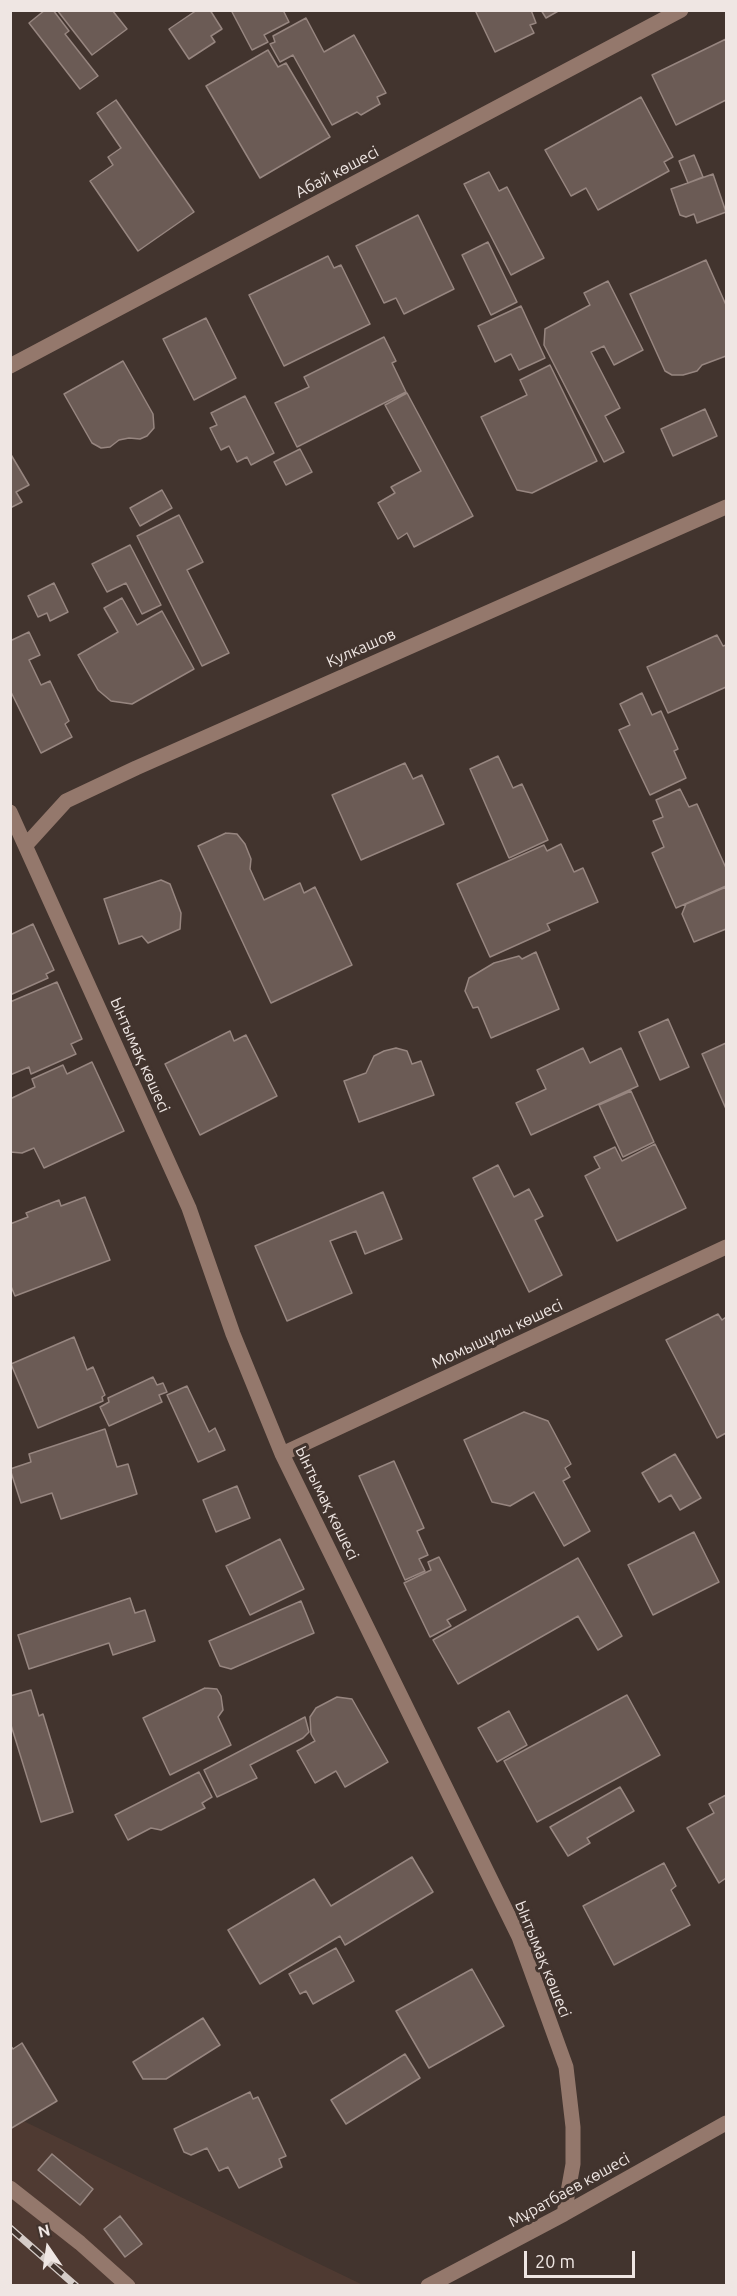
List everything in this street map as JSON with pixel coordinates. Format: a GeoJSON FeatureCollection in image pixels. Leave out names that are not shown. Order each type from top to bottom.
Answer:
{"type":"FeatureCollection","features":[{"type":"Feature","properties":{"kind":"street","name":"Абай көшесі"},"geometry":{"type":"LineString","coordinates":[[10,366],[681,10]]}},
{"type":"Feature","properties":{"kind":"street","name":"Кулкашов"},"geometry":{"type":"LineString","coordinates":[[26,845],[66,801],[726,507]]}},
{"type":"Feature","properties":{"kind":"street","name":"Ынтымақ көшесі"},"geometry":{"type":"LineString","coordinates":[[10,812],[189,1208],[233,1334],[282,1454],[519,1937],[566,2067],[573,2127],[573,2164],[564,2214]]}},
{"type":"Feature","properties":{"kind":"street","name":"Момышұлы көшесі"},"geometry":{"type":"LineString","coordinates":[[282,1454],[726,1247]]}},
{"type":"Feature","properties":{"kind":"street","name":"Мұратбаев көшесі"},"geometry":{"type":"LineString","coordinates":[[428,2286],[564,2214],[726,2122]]}},
{"type":"Feature","properties":{"kind":"street"},"geometry":{"type":"LineString","coordinates":[[10,2188],[80,2243],[128,2286]]}},
{"type":"Feature","properties":{"kind":"shaded area"},"geometry":{"type":"Polygon","coordinates":[[[11,2115],[363,2285],[11,2285],[11,2115]]]}},
{"type":"Feature","properties":{"kind":"building"},"geometry":{"type":"Polygon","coordinates":[[[45,10],[53,10],[69,31],[65,34],[98,76],[80,89],[29,23],[45,10]]]}},
{"type":"Feature","properties":{"kind":"building"},"geometry":{"type":"Polygon","coordinates":[[[57,10],[112,10],[127,29],[92,55],[57,10]]]}},
{"type":"Feature","properties":{"kind":"building"},"geometry":{"type":"Polygon","coordinates":[[[197,10],[210,10],[222,29],[211,36],[215,42],[189,59],[169,29],[197,10]]]}},
{"type":"Feature","properties":{"kind":"building"},"geometry":{"type":"Polygon","coordinates":[[[231,10],[283,10],[289,22],[264,35],[268,42],[252,50],[231,10]]]}},
{"type":"Feature","properties":{"kind":"building"},"geometry":{"type":"Polygon","coordinates":[[[475,10],[531,10],[536,23],[530,25],[534,33],[495,52],[475,10]]]}},
{"type":"Feature","properties":{"kind":"building"},"geometry":{"type":"Polygon","coordinates":[[[541,10],[560,10],[546,18],[541,10]]]}},
{"type":"Feature","properties":{"kind":"building"},"geometry":{"type":"Polygon","coordinates":[[[306,18],[324,52],[354,35],[386,93],[377,97],[380,104],[361,115],[357,112],[332,125],[293,55],[280,62],[270,44],[275,42],[273,36],[306,18]]]}},
{"type":"Feature","properties":{"kind":"building"},"geometry":{"type":"Polygon","coordinates":[[[726,39],[726,100],[676,125],[652,75],[726,39]]]}},
{"type":"Feature","properties":{"kind":"building"},"geometry":{"type":"Polygon","coordinates":[[[268,50],[278,67],[286,63],[330,137],[260,178],[206,86],[268,50]]]}},
{"type":"Feature","properties":{"kind":"building"},"geometry":{"type":"Polygon","coordinates":[[[641,97],[673,157],[664,162],[669,171],[598,210],[586,188],[571,196],[545,150],[641,97]]]}},
{"type":"Feature","properties":{"kind":"building"},"geometry":{"type":"Polygon","coordinates":[[[116,100],[194,212],[138,251],[90,181],[113,165],[108,157],[121,148],[97,113],[116,100]]]}},
{"type":"Feature","properties":{"kind":"building"},"geometry":{"type":"Polygon","coordinates":[[[694,155],[703,177],[688,183],[679,161],[694,155]]]}},
{"type":"Feature","properties":{"kind":"building"},"geometry":{"type":"Polygon","coordinates":[[[489,172],[499,191],[507,187],[544,258],[511,275],[464,184],[489,172]]]}},
{"type":"Feature","properties":{"kind":"building"},"geometry":{"type":"Polygon","coordinates":[[[713,174],[726,212],[697,223],[694,214],[686,217],[680,215],[671,189],[713,174]]]}},
{"type":"Feature","properties":{"kind":"building"},"geometry":{"type":"Polygon","coordinates":[[[418,215],[454,289],[404,314],[396,298],[384,303],[356,246],[418,215]]]}},
{"type":"Feature","properties":{"kind":"building"},"geometry":{"type":"Polygon","coordinates":[[[488,242],[517,302],[491,315],[462,255],[488,242]]]}},
{"type":"Feature","properties":{"kind":"building"},"geometry":{"type":"Polygon","coordinates":[[[328,256],[334,268],[341,265],[370,324],[284,366],[249,295],[328,256]]]}},
{"type":"Feature","properties":{"kind":"building"},"geometry":{"type":"Polygon","coordinates":[[[706,260],[726,305],[726,356],[702,365],[697,371],[672,375],[665,371],[630,294],[706,260]]]}},
{"type":"Feature","properties":{"kind":"building"},"geometry":{"type":"Polygon","coordinates":[[[608,281],[643,350],[614,365],[604,346],[591,352],[620,408],[605,416],[624,452],[604,462],[544,345],[545,329],[590,305],[584,293],[608,281]]]}},
{"type":"Feature","properties":{"kind":"building"},"geometry":{"type":"Polygon","coordinates":[[[521,306],[545,358],[519,370],[511,354],[495,362],[478,326],[521,306]]]}},
{"type":"Feature","properties":{"kind":"building"},"geometry":{"type":"Polygon","coordinates":[[[206,318],[236,378],[194,400],[163,339],[206,318]]]}},
{"type":"Feature","properties":{"kind":"building"},"geometry":{"type":"Polygon","coordinates":[[[384,337],[396,361],[392,363],[406,392],[297,447],[275,403],[309,387],[304,377],[384,337]]]}},
{"type":"Feature","properties":{"kind":"building"},"geometry":{"type":"Polygon","coordinates":[[[123,361],[153,414],[154,428],[147,436],[140,439],[119,440],[110,447],[101,448],[92,443],[64,394],[123,361]]]}},
{"type":"Feature","properties":{"kind":"building"},"geometry":{"type":"Polygon","coordinates":[[[550,365],[597,461],[532,493],[517,490],[481,417],[527,395],[520,380],[550,365]]]}},
{"type":"Feature","properties":{"kind":"building"},"geometry":{"type":"Polygon","coordinates":[[[407,393],[473,516],[414,547],[407,533],[398,539],[378,503],[395,493],[391,487],[421,471],[385,405],[407,393]]]}},
{"type":"Feature","properties":{"kind":"building"},"geometry":{"type":"Polygon","coordinates":[[[245,396],[274,453],[251,465],[247,457],[237,462],[229,446],[221,450],[210,428],[217,425],[211,413],[245,396]]]}},
{"type":"Feature","properties":{"kind":"building"},"geometry":{"type":"Polygon","coordinates":[[[705,409],[717,436],[673,456],[661,429],[705,409]]]}},
{"type":"Feature","properties":{"kind":"building"},"geometry":{"type":"Polygon","coordinates":[[[300,449],[312,472],[286,485],[274,462],[300,449]]]}},
{"type":"Feature","properties":{"kind":"building"},"geometry":{"type":"Polygon","coordinates":[[[10,453],[29,485],[16,492],[22,502],[10,508],[10,453]]]}},
{"type":"Feature","properties":{"kind":"building"},"geometry":{"type":"Polygon","coordinates":[[[162,490],[172,508],[140,526],[130,508],[162,490]]]}},
{"type":"Feature","properties":{"kind":"building"},"geometry":{"type":"Polygon","coordinates":[[[179,515],[203,562],[187,570],[229,653],[202,666],[137,536],[179,515]]]}},
{"type":"Feature","properties":{"kind":"building"},"geometry":{"type":"Polygon","coordinates":[[[130,545],[161,605],[142,614],[126,583],[107,592],[92,564],[130,545]]]}},
{"type":"Feature","properties":{"kind":"building"},"geometry":{"type":"Polygon","coordinates":[[[54,583],[68,612],[50,621],[47,613],[38,617],[28,596],[54,583]]]}},
{"type":"Feature","properties":{"kind":"building"},"geometry":{"type":"Polygon","coordinates":[[[122,598],[137,625],[162,611],[194,669],[132,704],[111,701],[98,690],[78,655],[118,632],[104,608],[122,598]]]}},
{"type":"Feature","properties":{"kind":"building"},"geometry":{"type":"Polygon","coordinates":[[[29,632],[40,655],[29,660],[41,685],[50,681],[69,721],[65,724],[72,737],[41,753],[10,690],[10,641],[29,632]]]}},
{"type":"Feature","properties":{"kind":"building"},"geometry":{"type":"Polygon","coordinates":[[[717,635],[723,646],[726,645],[726,687],[668,713],[647,667],[717,635]]]}},
{"type":"Feature","properties":{"kind":"building"},"geometry":{"type":"Polygon","coordinates":[[[642,693],[652,715],[661,711],[678,749],[674,751],[686,778],[650,795],[619,730],[630,725],[620,704],[642,693]]]}},
{"type":"Feature","properties":{"kind":"building"},"geometry":{"type":"Polygon","coordinates":[[[498,756],[513,788],[522,784],[548,840],[509,858],[470,769],[498,756]]]}},
{"type":"Feature","properties":{"kind":"building"},"geometry":{"type":"Polygon","coordinates":[[[405,763],[413,779],[422,775],[444,824],[361,860],[332,795],[405,763]]]}},
{"type":"Feature","properties":{"kind":"building"},"geometry":{"type":"Polygon","coordinates":[[[680,789],[689,807],[697,804],[726,868],[726,886],[676,908],[652,853],[664,847],[653,821],[663,817],[656,800],[680,789]]]}},
{"type":"Feature","properties":{"kind":"building"},"geometry":{"type":"Polygon","coordinates":[[[226,833],[237,834],[245,844],[251,859],[250,869],[264,900],[300,883],[304,893],[315,887],[352,965],[271,1003],[198,846],[226,833]]]}},
{"type":"Feature","properties":{"kind":"building"},"geometry":{"type":"Polygon","coordinates":[[[561,844],[574,872],[583,868],[598,902],[547,924],[550,930],[490,957],[457,884],[544,845],[547,851],[561,844]]]}},
{"type":"Feature","properties":{"kind":"building"},"geometry":{"type":"Polygon","coordinates":[[[161,880],[170,884],[181,913],[180,929],[148,943],[142,936],[119,944],[104,899],[161,880]]]}},
{"type":"Feature","properties":{"kind":"building"},"geometry":{"type":"Polygon","coordinates":[[[726,887],[726,929],[694,942],[682,914],[686,904],[726,887]]]}},
{"type":"Feature","properties":{"kind":"building"},"geometry":{"type":"Polygon","coordinates":[[[33,924],[54,970],[46,974],[48,978],[10,995],[10,935],[33,924]]]}},
{"type":"Feature","properties":{"kind":"building"},"geometry":{"type":"Polygon","coordinates":[[[536,952],[559,1009],[491,1038],[478,1007],[473,1008],[465,991],[469,978],[494,963],[519,956],[522,959],[536,952]]]}},
{"type":"Feature","properties":{"kind":"building"},"geometry":{"type":"Polygon","coordinates":[[[57,982],[82,1039],[71,1044],[76,1054],[31,1074],[29,1067],[10,1075],[10,1002],[57,982]]]}},
{"type":"Feature","properties":{"kind":"building"},"geometry":{"type":"Polygon","coordinates":[[[668,1019],[689,1067],[660,1080],[639,1032],[668,1019]]]}},
{"type":"Feature","properties":{"kind":"building"},"geometry":{"type":"Polygon","coordinates":[[[230,1031],[234,1041],[246,1035],[277,1096],[200,1135],[165,1064],[230,1031]]]}},
{"type":"Feature","properties":{"kind":"building"},"geometry":{"type":"Polygon","coordinates":[[[726,1043],[726,1109],[702,1054],[726,1043]]]}},
{"type":"Feature","properties":{"kind":"building"},"geometry":{"type":"Polygon","coordinates":[[[396,1048],[407,1051],[412,1064],[421,1061],[434,1095],[359,1122],[344,1081],[366,1073],[374,1056],[396,1048]]]}},
{"type":"Feature","properties":{"kind":"building"},"geometry":{"type":"Polygon","coordinates":[[[583,1048],[590,1063],[621,1048],[638,1086],[531,1135],[516,1103],[546,1089],[537,1070],[583,1048]]]}},
{"type":"Feature","properties":{"kind":"building"},"geometry":{"type":"Polygon","coordinates":[[[92,1062],[124,1131],[44,1168],[34,1148],[22,1153],[10,1152],[10,1099],[35,1087],[32,1079],[63,1065],[67,1074],[92,1062]]]}},
{"type":"Feature","properties":{"kind":"building"},"geometry":{"type":"Polygon","coordinates":[[[631,1091],[654,1142],[623,1157],[599,1105],[631,1091]]]}},
{"type":"Feature","properties":{"kind":"building"},"geometry":{"type":"Polygon","coordinates":[[[655,1144],[686,1208],[617,1241],[585,1176],[600,1168],[594,1157],[615,1147],[622,1161],[655,1144]]]}},
{"type":"Feature","properties":{"kind":"building"},"geometry":{"type":"Polygon","coordinates":[[[498,1165],[514,1197],[529,1189],[543,1216],[535,1220],[562,1275],[529,1292],[473,1178],[498,1165]]]}},
{"type":"Feature","properties":{"kind":"building"},"geometry":{"type":"Polygon","coordinates":[[[383,1192],[402,1239],[365,1254],[356,1231],[330,1241],[352,1293],[287,1321],[255,1246],[383,1192]]]}},
{"type":"Feature","properties":{"kind":"building"},"geometry":{"type":"Polygon","coordinates":[[[85,1197],[110,1260],[15,1296],[10,1284],[10,1224],[28,1217],[26,1213],[59,1200],[61,1206],[85,1197]]]}},
{"type":"Feature","properties":{"kind":"building"},"geometry":{"type":"Polygon","coordinates":[[[718,1314],[722,1320],[726,1317],[726,1433],[717,1438],[666,1340],[718,1314]]]}},
{"type":"Feature","properties":{"kind":"building"},"geometry":{"type":"Polygon","coordinates":[[[74,1337],[87,1370],[93,1367],[105,1395],[102,1397],[103,1401],[38,1428],[11,1364],[74,1337]]]}},
{"type":"Feature","properties":{"kind":"building"},"geometry":{"type":"Polygon","coordinates":[[[153,1377],[157,1385],[163,1383],[167,1392],[159,1395],[162,1402],[109,1426],[100,1407],[109,1402],[108,1398],[153,1377]]]}},
{"type":"Feature","properties":{"kind":"building"},"geometry":{"type":"Polygon","coordinates":[[[187,1386],[209,1432],[215,1428],[225,1450],[198,1462],[167,1395],[187,1386]]]}},
{"type":"Feature","properties":{"kind":"building"},"geometry":{"type":"Polygon","coordinates":[[[524,1412],[548,1421],[571,1464],[565,1468],[570,1477],[563,1481],[590,1531],[564,1546],[534,1492],[510,1506],[492,1502],[464,1440],[524,1412]]]}},
{"type":"Feature","properties":{"kind":"building"},"geometry":{"type":"Polygon","coordinates":[[[105,1429],[117,1467],[128,1464],[137,1494],[61,1519],[52,1493],[21,1503],[10,1469],[31,1462],[29,1454],[105,1429]]]}},
{"type":"Feature","properties":{"kind":"building"},"geometry":{"type":"Polygon","coordinates":[[[675,1454],[701,1498],[680,1510],[671,1495],[659,1502],[642,1473],[675,1454]]]}},
{"type":"Feature","properties":{"kind":"building"},"geometry":{"type":"Polygon","coordinates":[[[394,1461],[424,1528],[417,1531],[428,1555],[419,1559],[425,1571],[405,1580],[359,1476],[394,1461]]]}},
{"type":"Feature","properties":{"kind":"building"},"geometry":{"type":"Polygon","coordinates":[[[237,1486],[250,1518],[216,1532],[203,1500],[237,1486]]]}},
{"type":"Feature","properties":{"kind":"building"},"geometry":{"type":"Polygon","coordinates":[[[694,1532],[719,1582],[653,1615],[628,1565],[694,1532]]]}},
{"type":"Feature","properties":{"kind":"building"},"geometry":{"type":"Polygon","coordinates":[[[280,1539],[304,1589],[250,1615],[226,1566],[280,1539]]]}},
{"type":"Feature","properties":{"kind":"building"},"geometry":{"type":"Polygon","coordinates":[[[439,1557],[466,1610],[447,1620],[451,1626],[430,1637],[404,1583],[431,1570],[428,1562],[439,1557]]]}},
{"type":"Feature","properties":{"kind":"building"},"geometry":{"type":"Polygon","coordinates":[[[578,1558],[622,1636],[598,1650],[578,1616],[458,1684],[433,1640],[578,1558]]]}},
{"type":"Feature","properties":{"kind":"building"},"geometry":{"type":"Polygon","coordinates":[[[130,1598],[135,1613],[145,1610],[155,1641],[113,1655],[109,1643],[29,1669],[18,1635],[130,1598]]]}},
{"type":"Feature","properties":{"kind":"building"},"geometry":{"type":"Polygon","coordinates":[[[301,1601],[314,1633],[231,1669],[220,1666],[209,1641],[301,1601]]]}},
{"type":"Feature","properties":{"kind":"building"},"geometry":{"type":"Polygon","coordinates":[[[205,1688],[217,1689],[221,1696],[223,1710],[218,1717],[231,1745],[170,1775],[143,1718],[205,1688]]]}},
{"type":"Feature","properties":{"kind":"building"},"geometry":{"type":"Polygon","coordinates":[[[31,1690],[39,1716],[43,1714],[73,1812],[41,1822],[10,1722],[10,1696],[31,1690]]]}},
{"type":"Feature","properties":{"kind":"building"},"geometry":{"type":"Polygon","coordinates":[[[627,1695],[660,1755],[537,1822],[504,1761],[627,1695]]]}},
{"type":"Feature","properties":{"kind":"building"},"geometry":{"type":"Polygon","coordinates":[[[337,1697],[352,1699],[388,1762],[345,1787],[336,1771],[315,1783],[297,1751],[315,1741],[311,1734],[310,1717],[316,1708],[337,1697]]]}},
{"type":"Feature","properties":{"kind":"building"},"geometry":{"type":"Polygon","coordinates":[[[509,1711],[527,1745],[497,1762],[478,1728],[509,1711]]]}},
{"type":"Feature","properties":{"kind":"building"},"geometry":{"type":"Polygon","coordinates":[[[305,1717],[309,1732],[303,1738],[250,1765],[257,1778],[217,1797],[204,1770],[305,1717]]]}},
{"type":"Feature","properties":{"kind":"building"},"geometry":{"type":"Polygon","coordinates":[[[199,1772],[212,1797],[202,1803],[205,1808],[161,1830],[151,1828],[128,1840],[115,1815],[199,1772]]]}},
{"type":"Feature","properties":{"kind":"building"},"geometry":{"type":"Polygon","coordinates":[[[620,1787],[634,1811],[587,1838],[590,1843],[568,1856],[550,1827],[620,1787]]]}},
{"type":"Feature","properties":{"kind":"building"},"geometry":{"type":"Polygon","coordinates":[[[726,1795],[726,1878],[719,1883],[687,1828],[714,1813],[709,1804],[726,1795]]]}},
{"type":"Feature","properties":{"kind":"building"},"geometry":{"type":"Polygon","coordinates":[[[412,1857],[433,1892],[345,1945],[340,1936],[260,1984],[228,1930],[314,1879],[331,1906],[412,1857]]]}},
{"type":"Feature","properties":{"kind":"building"},"geometry":{"type":"Polygon","coordinates":[[[664,1863],[676,1886],[671,1890],[690,1925],[614,1965],[583,1906],[664,1863]]]}},
{"type":"Feature","properties":{"kind":"building"},"geometry":{"type":"Polygon","coordinates":[[[336,1948],[354,1981],[313,2004],[306,1991],[300,1994],[289,1974],[336,1948]]]}},
{"type":"Feature","properties":{"kind":"building"},"geometry":{"type":"Polygon","coordinates":[[[472,1969],[504,2026],[429,2068],[396,2011],[472,1969]]]}},
{"type":"Feature","properties":{"kind":"building"},"geometry":{"type":"Polygon","coordinates":[[[203,2018],[220,2045],[166,2079],[143,2079],[133,2062],[203,2018]]]}},
{"type":"Feature","properties":{"kind":"building"},"geometry":{"type":"Polygon","coordinates":[[[22,2043],[57,2101],[10,2129],[10,2045],[13,2049],[22,2043]]]}},
{"type":"Feature","properties":{"kind":"building"},"geometry":{"type":"Polygon","coordinates":[[[405,2054],[420,2078],[346,2124],[331,2100],[405,2054]]]}},
{"type":"Feature","properties":{"kind":"building"},"geometry":{"type":"Polygon","coordinates":[[[250,2092],[253,2099],[258,2097],[286,2156],[279,2159],[282,2167],[239,2188],[228,2167],[219,2171],[207,2148],[191,2155],[184,2152],[174,2129],[250,2092]]]}},
{"type":"Feature","properties":{"kind":"building"},"geometry":{"type":"Polygon","coordinates":[[[52,2154],[93,2189],[80,2205],[38,2170],[52,2154]]]}},
{"type":"Feature","properties":{"kind":"building"},"geometry":{"type":"Polygon","coordinates":[[[120,2216],[142,2244],[125,2257],[104,2229],[120,2216]]]}},
{"type":"Feature","properties":{"kind":"railway"},"geometry":{"type":"LineString","coordinates":[[10,2228],[76,2286]]}}]}
